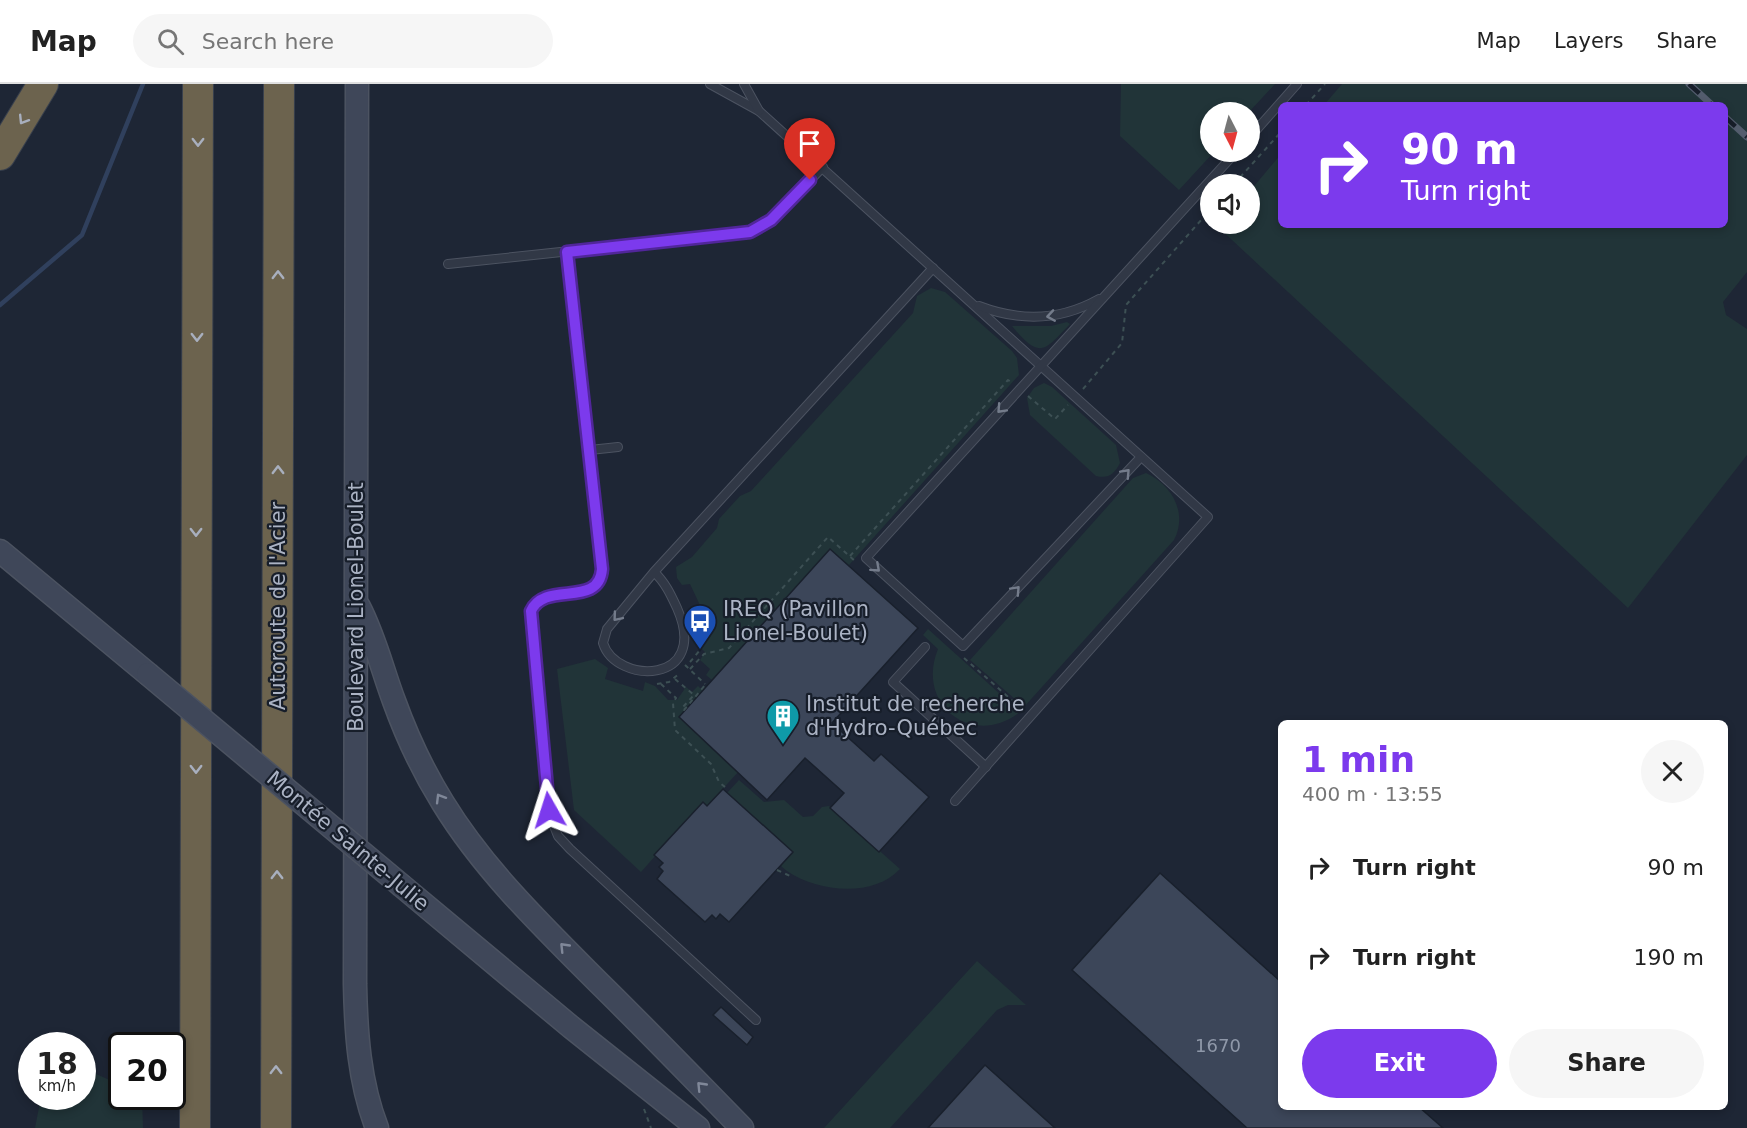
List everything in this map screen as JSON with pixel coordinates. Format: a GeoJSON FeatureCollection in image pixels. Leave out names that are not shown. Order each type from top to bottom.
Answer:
{"type":"FeatureCollection","features":[{"type":"Feature","properties":{"kind":"highway"},"geometry":{"type":"LineString","coordinates":[[0,155],[43,84]]}},
{"type":"Feature","properties":{"kind":"highway"},"geometry":{"type":"LineString","coordinates":[[195,1128],[198,84]]}},
{"type":"Feature","properties":{"kind":"highway","name":"Autoroute de l'Acier"},"geometry":{"type":"LineString","coordinates":[[276,1128],[279,84]]}},
{"type":"Feature","properties":{"kind":"main road","name":"Boulevard Lionel-Boulet"},"geometry":{"type":"LineString","coordinates":[[357,84],[356,1014],[364,1081],[377,1128]]}},
{"type":"Feature","properties":{"kind":"main road","name":"Montée Sainte-Julie"},"geometry":{"type":"LineString","coordinates":[[0,551],[402,886],[649,1102],[698,1128]]}},
{"type":"Feature","properties":{"kind":"main road"},"geometry":{"type":"LineString","coordinates":[[357,603],[374,637],[388,684],[408,737],[425,772],[458,825],[486,862],[555,937],[742,1128]]}},
{"type":"Feature","properties":{"kind":"main road"},"geometry":{"type":"LineString","coordinates":[[649,1102],[674,1128]]}},
{"type":"Feature","properties":{"kind":"lane"},"geometry":{"type":"LineString","coordinates":[[710,84],[759,111],[975,304],[1208,518],[955,801]]}},
{"type":"Feature","properties":{"kind":"lane"},"geometry":{"type":"LineString","coordinates":[[744,84],[759,111]]}},
{"type":"Feature","properties":{"kind":"lane"},"geometry":{"type":"LineString","coordinates":[[1281,102],[1297,84]]}},
{"type":"Feature","properties":{"kind":"lane"},"geometry":{"type":"LineString","coordinates":[[1260,125],[1278,105]]}},
{"type":"Feature","properties":{"kind":"lane"},"geometry":{"type":"LineString","coordinates":[[1142,456],[963,646],[866,558],[1227,162]]}},
{"type":"Feature","properties":{"kind":"lane"},"geometry":{"type":"LineString","coordinates":[[448,264],[750,232],[771,220],[823,167]]}},
{"type":"Feature","properties":{"kind":"lane"},"geometry":{"type":"LineString","coordinates":[[567,252],[590,450],[601,578],[587,591],[542,598],[532,608],[530,616],[552,823],[570,849],[756,1020]]}},
{"type":"Feature","properties":{"kind":"lane"},"geometry":{"type":"LineString","coordinates":[[654,572],[665,584],[680,614],[686,642],[684,650],[671,666],[646,671],[619,664],[610,657],[605,651],[603,636],[654,572],[933,268]]}},
{"type":"Feature","properties":{"kind":"lane"},"geometry":{"type":"LineString","coordinates":[[975,304],[1007,315],[1035,318],[1077,310],[1105,296]]}},
{"type":"Feature","properties":{"kind":"lane"},"geometry":{"type":"LineString","coordinates":[[590,450],[618,447]]}},
{"type":"Feature","properties":{"kind":"lane"},"geometry":{"type":"LineString","coordinates":[[926,647],[893,682],[986,767]]}},
{"type":"Feature","properties":{"kind":"path"},"geometry":{"type":"LineString","coordinates":[[1309,102],[1325,84]]}},
{"type":"Feature","properties":{"kind":"path"},"geometry":{"type":"LineString","coordinates":[[1243,174],[1278,135]]}},
{"type":"Feature","properties":{"kind":"path"},"geometry":{"type":"LineString","coordinates":[[1083,389],[1122,343],[1126,304],[1200,221]]}},
{"type":"Feature","properties":{"kind":"path"},"geometry":{"type":"LineString","coordinates":[[850,556],[1008,380],[1013,384]]}},
{"type":"Feature","properties":{"kind":"path"},"geometry":{"type":"LineString","coordinates":[[1028,396],[1056,419],[1070,404]]}},
{"type":"Feature","properties":{"kind":"path"},"geometry":{"type":"LineString","coordinates":[[690,669],[704,654],[729,648],[828,537],[859,565]]}},
{"type":"Feature","properties":{"kind":"path"},"geometry":{"type":"LineString","coordinates":[[958,653],[1023,710]]}},
{"type":"Feature","properties":{"kind":"path"},"geometry":{"type":"LineString","coordinates":[[675,679],[693,695],[682,708],[684,710],[707,685],[684,664]]}},
{"type":"Feature","properties":{"kind":"path"},"geometry":{"type":"LineString","coordinates":[[661,684],[676,698],[673,703],[675,730],[711,764],[719,782],[725,787]]}},
{"type":"Feature","properties":{"kind":"path"},"geometry":{"type":"LineString","coordinates":[[777,870],[790,876]]}},
{"type":"Feature","properties":{"kind":"path"},"geometry":{"type":"LineString","coordinates":[[649,1102],[651,1128]]}},
{"type":"Feature","properties":{"kind":"green space"},"geometry":{"type":"Polygon","coordinates":[[[1121,84],[1275,84],[1258,102],[1200,102],[1200,162],[1205,162],[1179,190],[1120,136],[1121,84]]]}},
{"type":"Feature","properties":{"kind":"green space"},"geometry":{"type":"Polygon","coordinates":[[[1342,84],[1747,84],[1747,272],[1723,302],[1726,315],[1747,329],[1747,455],[1628,608],[1226,234],[1260,234],[1260,179],[1278,158],[1278,228],[1728,228],[1728,102],[1327,102],[1342,84]]]}},
{"type":"Feature","properties":{"kind":"green space"},"geometry":{"type":"Polygon","coordinates":[[[931,288],[945,292],[1012,351],[1017,358],[1019,375],[849,565],[830,550],[712,680],[706,675],[710,669],[700,660],[705,652],[701,648],[702,638],[698,622],[706,618],[690,584],[682,585],[677,578],[676,567],[692,557],[717,528],[719,519],[740,496],[751,491],[913,313],[917,296],[931,288]]]}},
{"type":"Feature","properties":{"kind":"green space"},"geometry":{"type":"Polygon","coordinates":[[[1067,322],[1070,324],[1042,348],[1029,344],[1012,326],[1051,326],[1067,322]]]}},
{"type":"Feature","properties":{"kind":"green space"},"geometry":{"type":"Polygon","coordinates":[[[1044,383],[1052,387],[1116,445],[1120,463],[1111,475],[1096,476],[1030,415],[1027,398],[1034,388],[1044,383]]]}},
{"type":"Feature","properties":{"kind":"green space"},"geometry":{"type":"Polygon","coordinates":[[[1146,473],[1163,485],[1175,501],[1179,520],[1174,540],[1024,707],[970,660],[1133,478],[1146,473]]]}},
{"type":"Feature","properties":{"kind":"green space"},"geometry":{"type":"Polygon","coordinates":[[[928,629],[1020,712],[1002,722],[984,726],[967,723],[953,715],[941,703],[934,688],[933,669],[938,649],[923,635],[928,629]]]}},
{"type":"Feature","properties":{"kind":"green space"},"geometry":{"type":"Polygon","coordinates":[[[595,659],[608,668],[605,679],[643,691],[645,682],[655,686],[668,700],[677,700],[686,687],[692,692],[698,686],[703,691],[739,771],[707,806],[702,803],[641,872],[574,810],[557,669],[595,659]]]}},
{"type":"Feature","properties":{"kind":"green space"},"geometry":{"type":"Polygon","coordinates":[[[739,780],[764,802],[784,800],[803,817],[813,816],[822,807],[829,806],[900,869],[889,878],[875,884],[845,889],[814,884],[787,871],[756,835],[727,793],[739,780]]]}},
{"type":"Feature","properties":{"kind":"green space"},"geometry":{"type":"Polygon","coordinates":[[[977,961],[1026,1005],[1008,1005],[997,1010],[890,1128],[824,1128],[977,961]]]}},
{"type":"Feature","properties":{"kind":"green space"},"geometry":{"type":"Polygon","coordinates":[[[96,1074],[108,1079],[108,1110],[142,1110],[143,1128],[35,1128],[38,1110],[96,1110],[96,1074]]]}},
{"type":"Feature","properties":{"kind":"building","name":"Institut de recherche d'Hydro-Québec"},"geometry":{"type":"Polygon","coordinates":[[[830,549],[918,628],[832,723],[874,761],[881,754],[929,797],[879,852],[830,808],[844,793],[805,758],[767,800],[679,717],[830,549]]]}},
{"type":"Feature","properties":{"kind":"building"},"geometry":{"type":"Polygon","coordinates":[[[723,789],[793,852],[729,922],[720,914],[716,919],[712,915],[705,922],[657,879],[663,871],[659,867],[663,863],[654,855],[703,802],[707,806],[723,789]]]}},
{"type":"Feature","properties":{"kind":"building"},"geometry":{"type":"Polygon","coordinates":[[[1160,873],[1278,979],[1278,1110],[1422,1110],[1443,1128],[1247,1128],[1072,970],[1160,873]]]}},
{"type":"Feature","properties":{"kind":"building"},"geometry":{"type":"Polygon","coordinates":[[[721,1007],[753,1037],[747,1045],[713,1015],[721,1007]]]}},
{"type":"Feature","properties":{"kind":"building"},"geometry":{"type":"Polygon","coordinates":[[[985,1065],[1055,1128],[928,1128],[985,1065]]]}},
{"type":"Feature","properties":{"kind":"waterway"},"geometry":{"type":"LineString","coordinates":[[0,305],[82,235],[143,84]]}},
{"type":"Feature","properties":{"kind":"railway"},"geometry":{"type":"LineString","coordinates":[[1689,84],[1709,102]]}},
{"type":"Feature","properties":{"kind":"railway"},"geometry":{"type":"LineString","coordinates":[[1728,120],[1747,137]]}},
{"type":"Feature","properties":{"kind":"place","name":"IREQ (Pavillon Lionel-Boulet)"},"geometry":{"type":"Point","coordinates":[700,650]}},
{"type":"Feature","properties":{"kind":"place","name":"Institut de recherche d'Hydro-Québec"},"geometry":{"type":"Point","coordinates":[783,745]}},
{"type":"Feature","properties":{"kind":"route"},"geometry":{"type":"LineString","coordinates":[[549,810],[531,611],[538,601],[546,596],[591,590],[601,578],[602,569],[567,252],[758,230],[771,220],[810,180]]}}]}
